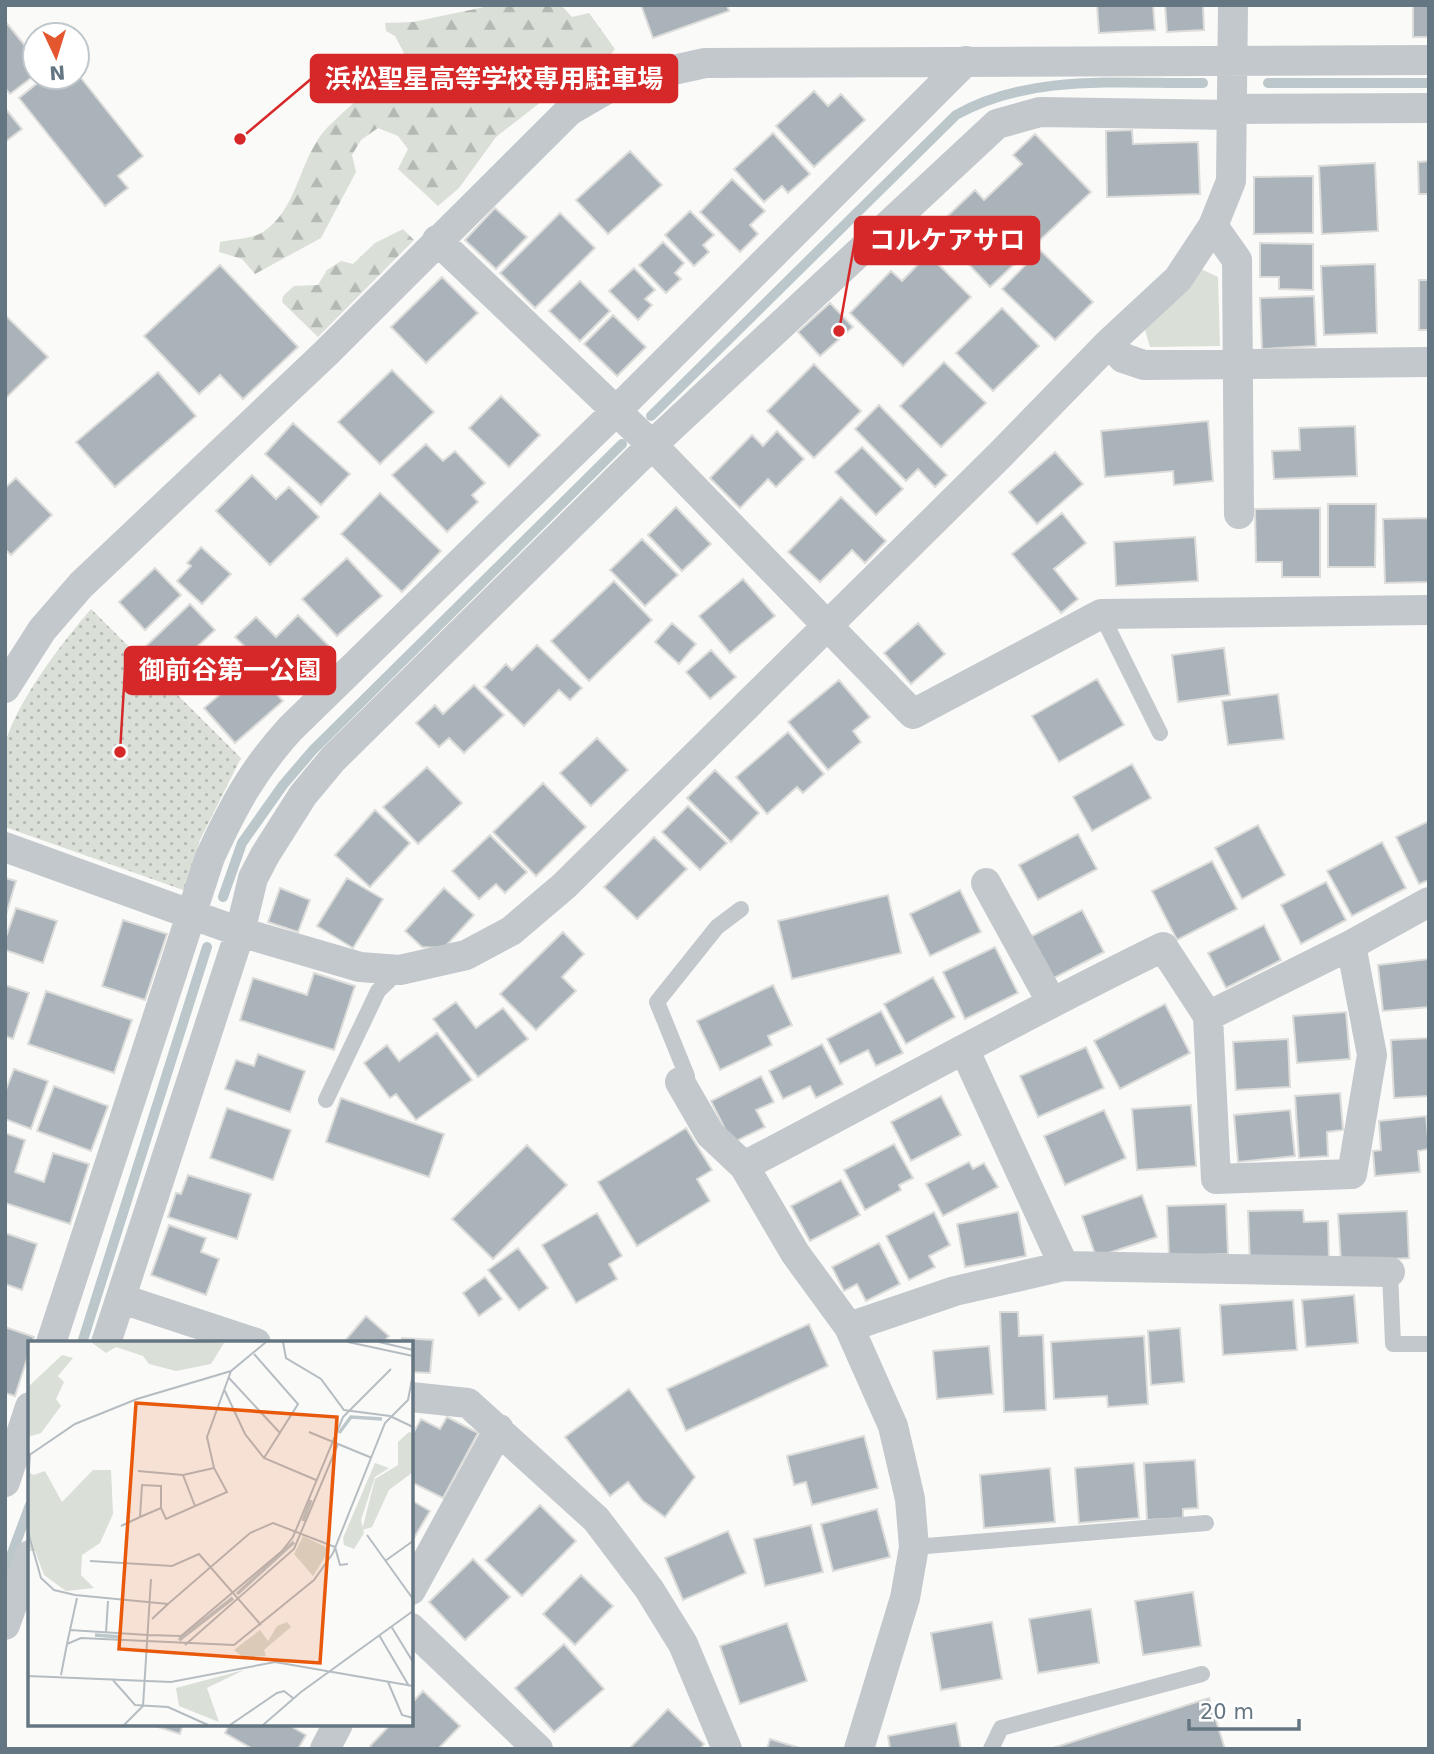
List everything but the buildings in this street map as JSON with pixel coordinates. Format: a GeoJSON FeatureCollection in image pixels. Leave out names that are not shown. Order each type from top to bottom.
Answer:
{"type":"FeatureCollection","features":[{"type":"Feature","properties":{"kind":"street"},"geometry":{"type":"LineString","coordinates":[[5,848],[240,932],[360,967],[400,970],[466,955],[511,931],[564,886],[829,625],[1109,343],[1178,279],[1213,226],[1231,181],[1233,5]]}},
{"type":"Feature","properties":{"kind":"street"},"geometry":{"type":"LineString","coordinates":[[5,688],[42,630],[81,585],[325,354],[569,111],[619,82],[705,63],[1429,60]]}},
{"type":"Feature","properties":{"kind":"street"},"geometry":{"type":"LineString","coordinates":[[52,1341],[191,914],[227,821],[261,761],[290,729],[616,411],[966,61]]}},
{"type":"Feature","properties":{"kind":"street"},"geometry":{"type":"LineString","coordinates":[[107,1341],[240,932],[253,878],[265,855],[321,772],[652,446],[997,124],[1040,112],[1429,108]]}},
{"type":"Feature","properties":{"kind":"street"},"geometry":{"type":"LineString","coordinates":[[1213,226],[1237,260],[1239,514]]}},
{"type":"Feature","properties":{"kind":"street"},"geometry":{"type":"LineString","coordinates":[[437,240],[652,446],[913,714],[1101,614],[1429,610]]}},
{"type":"Feature","properties":{"kind":"street"},"geometry":{"type":"LineString","coordinates":[[1109,343],[1124,358],[1144,365],[1429,362]]}},
{"type":"Feature","properties":{"kind":"street"},"geometry":{"type":"LineString","coordinates":[[986,883],[1051,1001]]}},
{"type":"Feature","properties":{"kind":"street"},"geometry":{"type":"LineString","coordinates":[[1208,1016],[1429,902]]}},
{"type":"Feature","properties":{"kind":"street"},"geometry":{"type":"LineString","coordinates":[[744,1166],[965,1051],[1051,1001],[1163,947],[1208,1016],[1216,1179],[1352,1174],[1372,1055],[1351,944]]}},
{"type":"Feature","properties":{"kind":"street"},"geometry":{"type":"LineString","coordinates":[[965,1051],[1064,1266]]}},
{"type":"Feature","properties":{"kind":"street"},"geometry":{"type":"LineString","coordinates":[[682,1086],[710,1134],[744,1166],[794,1253],[849,1327],[893,1426],[910,1499],[914,1547],[905,1598],[859,1749]]}},
{"type":"Feature","properties":{"kind":"street"},"geometry":{"type":"LineString","coordinates":[[849,1327],[955,1291],[1064,1266],[1390,1272]]}},
{"type":"Feature","properties":{"kind":"street"},"geometry":{"type":"LineString","coordinates":[[122,1299],[250,1341]]}},
{"type":"Feature","properties":{"kind":"street"},"geometry":{"type":"LineString","coordinates":[[413,1397],[468,1403],[596,1518],[649,1589],[683,1644],[727,1749]]}},
{"type":"Feature","properties":{"kind":"street"},"geometry":{"type":"LineString","coordinates":[[5,1482],[28,1413]]}},
{"type":"Feature","properties":{"kind":"street"},"geometry":{"type":"LineString","coordinates":[[413,1586],[499,1429]]}},
{"type":"Feature","properties":{"kind":"street"},"geometry":{"type":"LineString","coordinates":[[5,1625],[20,1570]]}},
{"type":"Feature","properties":{"kind":"street"},"geometry":{"type":"LineString","coordinates":[[413,1630],[538,1749]]}},
{"type":"Feature","properties":{"kind":"street"},"geometry":{"type":"LineString","coordinates":[[325,1749],[337,1726]]}},
{"type":"Feature","properties":{"kind":"lane"},"geometry":{"type":"LineString","coordinates":[[1101,614],[1160,733]]}},
{"type":"Feature","properties":{"kind":"lane"},"geometry":{"type":"LineString","coordinates":[[682,1086],[687,1076],[657,1002],[717,927],[741,909]]}},
{"type":"Feature","properties":{"kind":"lane"},"geometry":{"type":"LineString","coordinates":[[326,1100],[378,991],[400,970]]}},
{"type":"Feature","properties":{"kind":"lane"},"geometry":{"type":"LineString","coordinates":[[1390,1272],[1393,1344],[1429,1344]]}},
{"type":"Feature","properties":{"kind":"lane"},"geometry":{"type":"LineString","coordinates":[[914,1547],[1206,1523]]}},
{"type":"Feature","properties":{"kind":"lane"},"geometry":{"type":"LineString","coordinates":[[991,1749],[1001,1728],[1202,1674]]}},
{"type":"Feature","properties":{"kind":"green space"},"geometry":{"type":"Polygon","coordinates":[[[494,5],[561,5],[572,17],[589,13],[615,49],[605,62],[546,98],[496,137],[459,188],[438,206],[398,169],[408,149],[398,136],[378,128],[361,140],[352,155],[356,172],[321,238],[255,274],[242,259],[219,252],[220,242],[259,234],[274,223],[290,199],[321,135],[370,86],[379,71],[400,61],[404,53],[395,36],[386,31],[385,23],[413,22],[494,5]]]}},
{"type":"Feature","properties":{"kind":"green space"},"geometry":{"type":"Polygon","coordinates":[[[403,229],[414,240],[318,337],[282,302],[283,296],[294,286],[318,285],[327,270],[341,261],[353,264],[375,243],[403,229]]]}},
{"type":"Feature","properties":{"kind":"green space"},"geometry":{"type":"Polygon","coordinates":[[[1201,269],[1218,277],[1220,346],[1150,347],[1145,330],[1201,269]]]}},
{"type":"Feature","properties":{"kind":"green space"},"geometry":{"type":"Polygon","coordinates":[[[91,609],[241,758],[199,842],[186,891],[5,827],[3,765],[10,729],[41,674],[91,609]]]}},
{"type":"Feature","properties":{"kind":"waterway"},"geometry":{"type":"LineString","coordinates":[[651,416],[956,115],[1014,92],[1045,87],[1108,82],[1203,83]]}},
{"type":"Feature","properties":{"kind":"waterway"},"geometry":{"type":"LineString","coordinates":[[1268,83],[1429,83]]}},
{"type":"Feature","properties":{"kind":"waterway"},"geometry":{"type":"LineString","coordinates":[[223,897],[242,843],[283,785],[313,750],[622,444]]}},
{"type":"Feature","properties":{"kind":"waterway"},"geometry":{"type":"LineString","coordinates":[[83,1341],[207,947]]}},
{"type":"Feature","properties":{"kind":"waterway"},"geometry":{"type":"LineString","coordinates":[[5,1572],[28,1510]]}},
{"type":"Feature","properties":{"kind":"place","name":"浜松聖星高等学校専用駐車場"},"geometry":{"type":"Point","coordinates":[240,139]}},
{"type":"Feature","properties":{"kind":"place","name":"コルケアサロ"},"geometry":{"type":"Point","coordinates":[839,331]}},
{"type":"Feature","properties":{"kind":"place","name":"御前谷第一公園"},"geometry":{"type":"Point","coordinates":[120,752]}}]}
